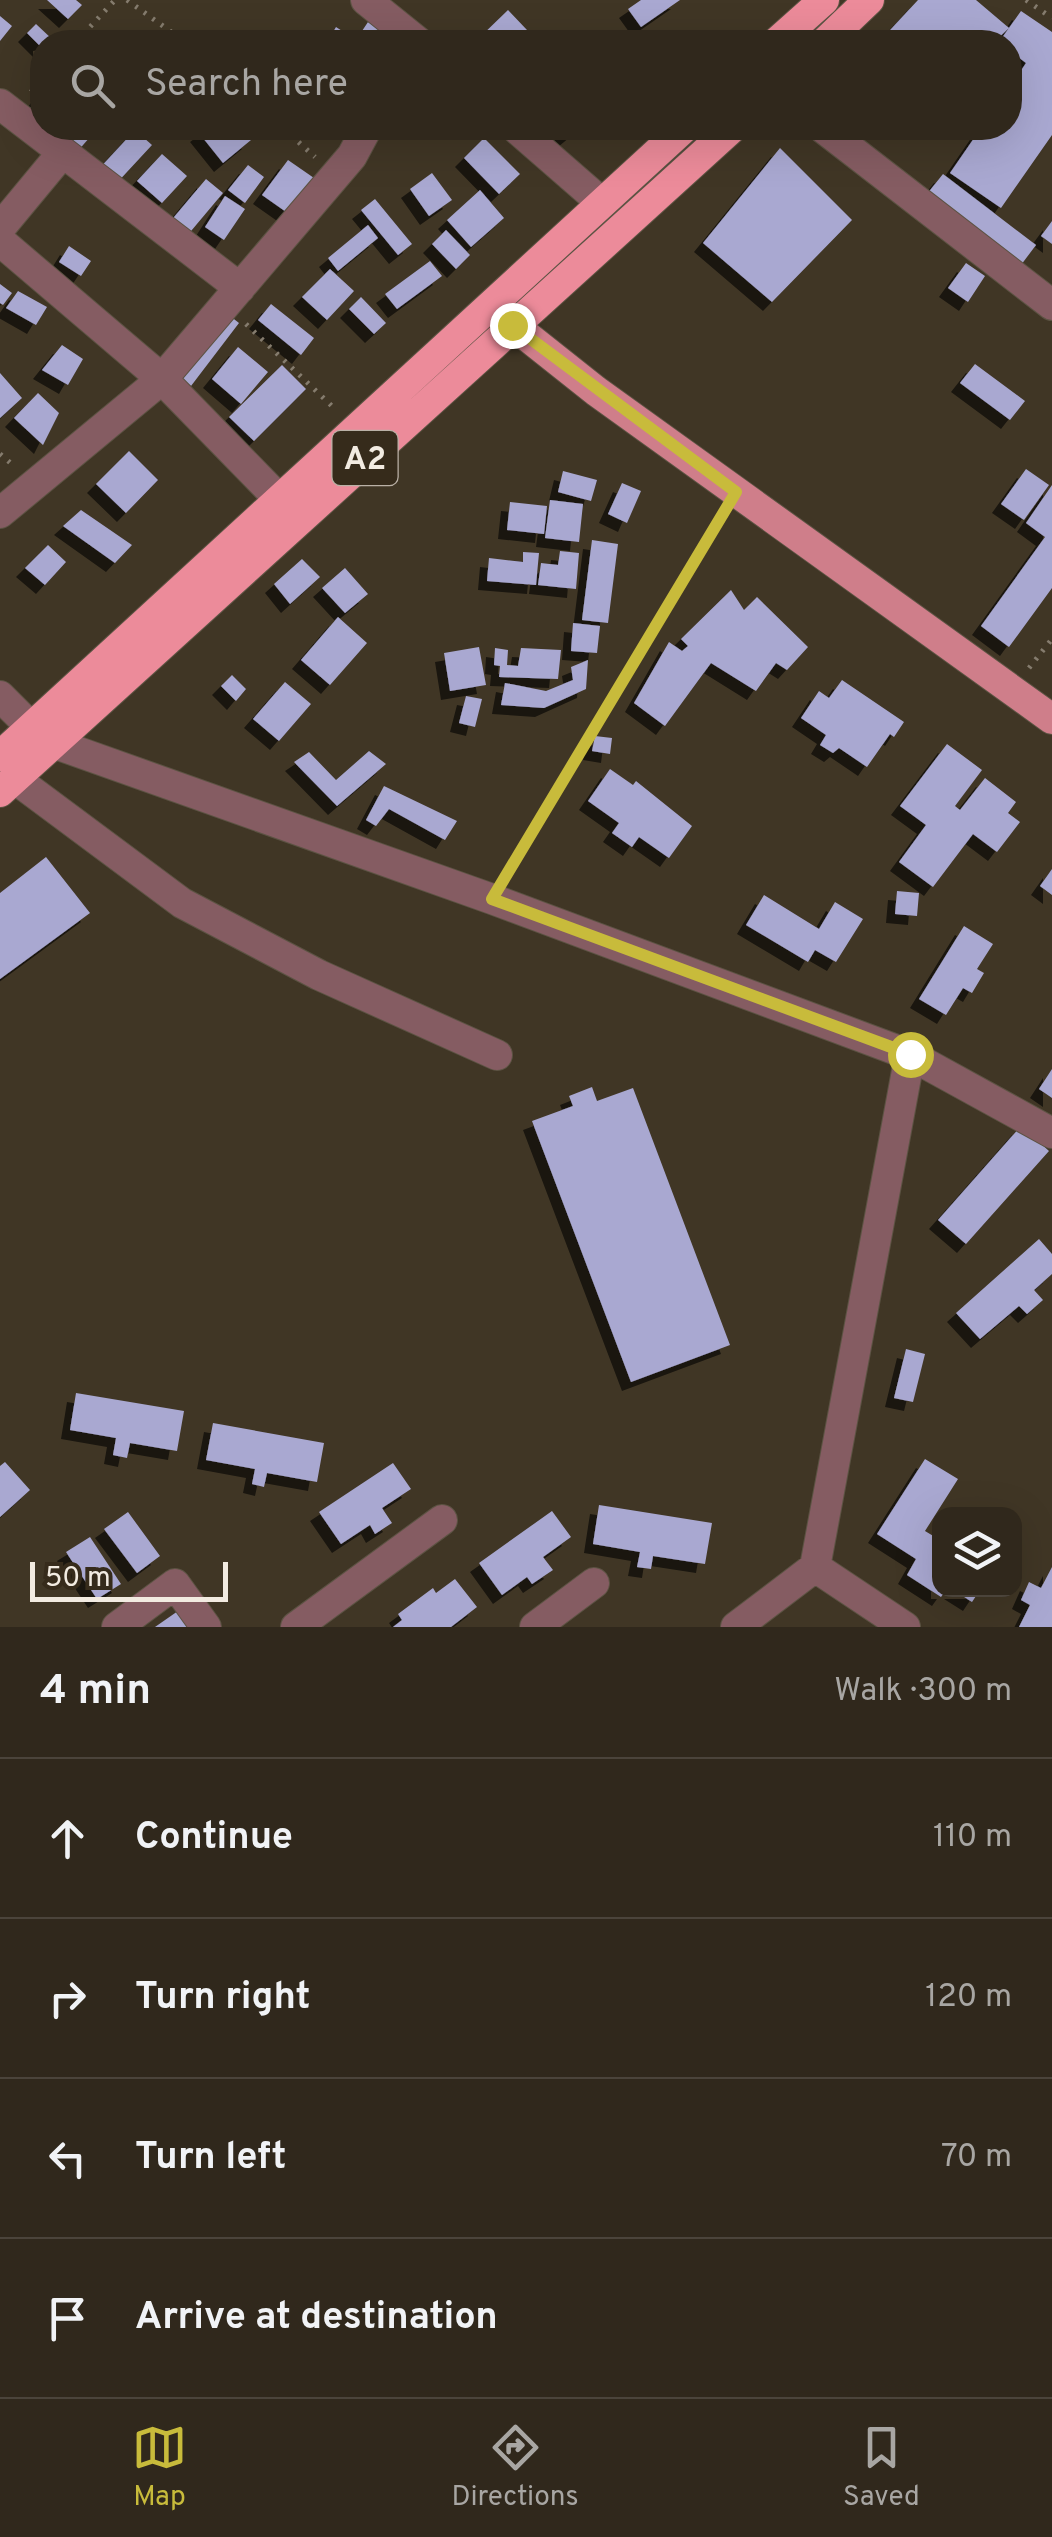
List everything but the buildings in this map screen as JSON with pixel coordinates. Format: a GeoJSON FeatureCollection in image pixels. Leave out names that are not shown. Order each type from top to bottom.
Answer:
{"type":"FeatureCollection","features":[{"type":"Feature","properties":{"kind":"highway"},"geometry":{"type":"LineString","coordinates":[[790,30],[824,0]]}},
{"type":"Feature","properties":{"kind":"highway"},"geometry":{"type":"LineString","coordinates":[[837,30],[868,0]]}},
{"type":"Feature","properties":{"kind":"highway","name":"A2"},"geometry":{"type":"LineString","coordinates":[[42,735],[501,316],[602,203],[671,140]]}},
{"type":"Feature","properties":{"kind":"highway","name":"A2"},"geometry":{"type":"LineString","coordinates":[[5,775],[280,500],[356,430],[717,140]]}},
{"type":"Feature","properties":{"kind":"main road"},"geometry":{"type":"LineString","coordinates":[[501,316],[736,492],[1052,719]]}},
{"type":"Feature","properties":{"kind":"street"},"geometry":{"type":"LineString","coordinates":[[366,0],[401,30]]}},
{"type":"Feature","properties":{"kind":"street"},"geometry":{"type":"LineString","coordinates":[[0,104],[30,127]]}},
{"type":"Feature","properties":{"kind":"street"},"geometry":{"type":"LineString","coordinates":[[47,140],[233,296]]}},
{"type":"Feature","properties":{"kind":"street"},"geometry":{"type":"LineString","coordinates":[[0,512],[162,379],[335,176],[359,140]]}},
{"type":"Feature","properties":{"kind":"street"},"geometry":{"type":"LineString","coordinates":[[530,140],[602,203]]}},
{"type":"Feature","properties":{"kind":"street"},"geometry":{"type":"LineString","coordinates":[[839,140],[1052,305]]}},
{"type":"Feature","properties":{"kind":"street"},"geometry":{"type":"LineString","coordinates":[[0,228],[63,152]]}},
{"type":"Feature","properties":{"kind":"street"},"geometry":{"type":"LineString","coordinates":[[0,240],[162,379],[280,500]]}},
{"type":"Feature","properties":{"kind":"street"},"geometry":{"type":"LineString","coordinates":[[0,696],[42,735],[910,1054],[1052,1132]]}},
{"type":"Feature","properties":{"kind":"street"},"geometry":{"type":"LineString","coordinates":[[5,775],[182,903],[319,975],[496,1055]]}},
{"type":"Feature","properties":{"kind":"street"},"geometry":{"type":"LineString","coordinates":[[736,1627],[815,1567],[910,1054]]}},
{"type":"Feature","properties":{"kind":"street"},"geometry":{"type":"LineString","coordinates":[[296,1627],[442,1520]]}},
{"type":"Feature","properties":{"kind":"street"},"geometry":{"type":"LineString","coordinates":[[815,1567],[905,1627]]}},
{"type":"Feature","properties":{"kind":"street"},"geometry":{"type":"LineString","coordinates":[[116,1627],[176,1584],[206,1627]]}},
{"type":"Feature","properties":{"kind":"street"},"geometry":{"type":"LineString","coordinates":[[535,1627],[594,1584]]}},
{"type":"Feature","properties":{"kind":"path"},"geometry":{"type":"LineString","coordinates":[[87,30],[114,0]]}},
{"type":"Feature","properties":{"kind":"path"},"geometry":{"type":"LineString","coordinates":[[127,0],[168,30]]}},
{"type":"Feature","properties":{"kind":"path"},"geometry":{"type":"LineString","coordinates":[[1026,0],[1052,18]]}},
{"type":"Feature","properties":{"kind":"path"},"geometry":{"type":"LineString","coordinates":[[296,140],[335,176]]}},
{"type":"Feature","properties":{"kind":"path"},"geometry":{"type":"LineString","coordinates":[[233,296],[356,430]]}},
{"type":"Feature","properties":{"kind":"path"},"geometry":{"type":"LineString","coordinates":[[492,899],[736,492]]}},
{"type":"Feature","properties":{"kind":"path"},"geometry":{"type":"LineString","coordinates":[[1012,690],[1052,639]]}},
{"type":"Feature","properties":{"kind":"route"},"geometry":{"type":"LineString","coordinates":[[512,325],[736,492],[492,899],[910,1054]]}}]}
